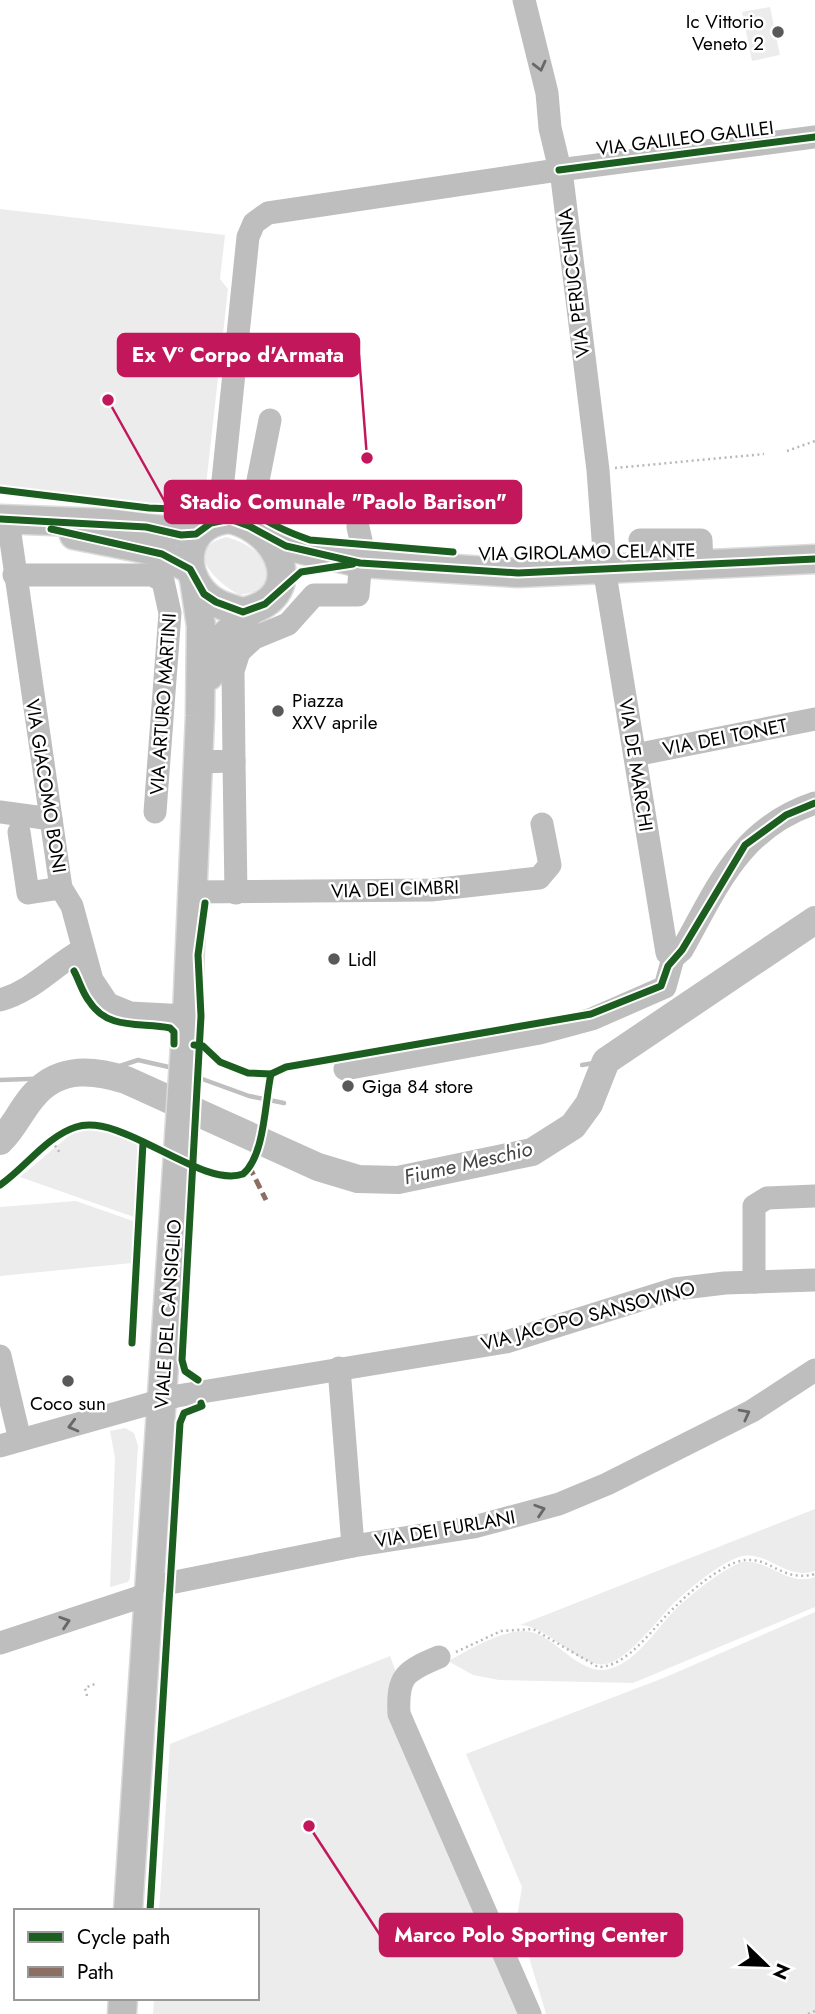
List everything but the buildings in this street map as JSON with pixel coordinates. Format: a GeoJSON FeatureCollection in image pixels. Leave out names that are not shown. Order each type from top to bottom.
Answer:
{"type":"FeatureCollection","features":[{"type":"Feature","properties":{"kind":"main road"},"geometry":{"type":"LineString","coordinates":[[230,519],[251,528],[276,551],[282,571],[263,602],[243,612],[216,603],[192,574],[155,551],[101,542],[11,520],[203,529],[230,519]]}},
{"type":"Feature","properties":{"kind":"main road","name":"VIA GIROLAMO CELANTE"},"geometry":{"type":"LineString","coordinates":[[251,528],[286,546],[360,563],[517,573],[815,559]]}},
{"type":"Feature","properties":{"kind":"main road"},"geometry":{"type":"LineString","coordinates":[[192,574],[191,546],[203,529]]}},
{"type":"Feature","properties":{"kind":"main road","name":"VIA GIROLAMO CELANTE"},"geometry":{"type":"LineString","coordinates":[[263,602],[301,572],[360,563]]}},
{"type":"Feature","properties":{"kind":"main road","name":"VIALE DEL CANSIGLIO"},"geometry":{"type":"LineString","coordinates":[[128,1909],[159,1589],[162,1400],[187,1016],[200,716],[201,626],[192,574]]}},
{"type":"Feature","properties":{"kind":"main road","name":"VIALE DEL CANSIGLIO"},"geometry":{"type":"LineString","coordinates":[[200,716],[212,663],[223,637],[263,602]]}},
{"type":"Feature","properties":{"kind":"street","name":"VIA PERUCCHINA"},"geometry":{"type":"LineString","coordinates":[[524,0],[547,93],[550,128],[559,170],[598,470],[606,568]]}},
{"type":"Feature","properties":{"kind":"street","name":"VIA GALILEO GALILEI"},"geometry":{"type":"LineString","coordinates":[[222,490],[248,237],[254,223],[268,213],[559,170],[815,137]]}},
{"type":"Feature","properties":{"kind":"street"},"geometry":{"type":"LineString","coordinates":[[251,528],[270,419]]}},
{"type":"Feature","properties":{"kind":"street"},"geometry":{"type":"LineString","coordinates":[[203,529],[222,490],[251,528]]}},
{"type":"Feature","properties":{"kind":"street","name":"VIA GIACOMO BONI"},"geometry":{"type":"LineString","coordinates":[[11,520],[14,575],[61,888],[72,906],[82,950],[96,988],[113,1007],[130,1013],[187,1016]]}},
{"type":"Feature","properties":{"kind":"street"},"geometry":{"type":"LineString","coordinates":[[236,893],[233,671],[239,652],[248,642],[288,624],[309,598],[320,595],[358,595],[358,527]]}},
{"type":"Feature","properties":{"kind":"street"},"geometry":{"type":"LineString","coordinates":[[640,540],[701,540],[702,565]]}},
{"type":"Feature","properties":{"kind":"street","name":"VIA DE MARCHI"},"geometry":{"type":"LineString","coordinates":[[606,568],[667,953],[673,958]]}},
{"type":"Feature","properties":{"kind":"street","name":"VIA ARTURO MARTINI"},"geometry":{"type":"LineString","coordinates":[[14,575],[152,575],[163,581],[168,590],[170,626],[155,812]]}},
{"type":"Feature","properties":{"kind":"street","name":"VIA DEI TONET"},"geometry":{"type":"LineString","coordinates":[[635,755],[815,719]]}},
{"type":"Feature","properties":{"kind":"street"},"geometry":{"type":"LineString","coordinates":[[197,762],[234,761]]}},
{"type":"Feature","properties":{"kind":"street"},"geometry":{"type":"LineString","coordinates":[[345,1069],[540,1033],[592,1019],[665,987],[673,958],[682,950],[745,845],[786,815],[815,803]]}},
{"type":"Feature","properties":{"kind":"street"},"geometry":{"type":"LineString","coordinates":[[0,812],[52,824]]}},
{"type":"Feature","properties":{"kind":"street"},"geometry":{"type":"LineString","coordinates":[[52,824],[10,830],[28,893],[61,888]]}},
{"type":"Feature","properties":{"kind":"street","name":"VIA DEI CIMBRI"},"geometry":{"type":"LineString","coordinates":[[192,892],[430,890],[539,878],[550,865],[542,824]]}},
{"type":"Feature","properties":{"kind":"street"},"geometry":{"type":"LineString","coordinates":[[0,1000],[27,990],[54,967],[82,950]]}},
{"type":"Feature","properties":{"kind":"street"},"geometry":{"type":"LineString","coordinates":[[754,1282],[754,1206],[767,1198],[815,1196]]}},
{"type":"Feature","properties":{"kind":"street","name":"VIA JACOPO SANSOVINO"},"geometry":{"type":"LineString","coordinates":[[10,1443],[162,1400],[339,1368],[506,1342],[675,1289],[815,1280]]}},
{"type":"Feature","properties":{"kind":"street"},"geometry":{"type":"LineString","coordinates":[[0,1356],[10,1443]]}},
{"type":"Feature","properties":{"kind":"street"},"geometry":{"type":"LineString","coordinates":[[339,1368],[352,1546]]}},
{"type":"Feature","properties":{"kind":"street","name":"VIA DEI FURLANI"},"geometry":{"type":"LineString","coordinates":[[0,1643],[159,1589],[352,1546],[474,1527],[559,1504],[607,1484],[752,1410],[815,1370]]}},
{"type":"Feature","properties":{"kind":"street"},"geometry":{"type":"LineString","coordinates":[[439,1657],[410,1668],[397,1688],[399,1714],[530,2014]]}},
{"type":"Feature","properties":{"kind":"path"},"geometry":{"type":"LineString","coordinates":[[787,451],[815,441]]}},
{"type":"Feature","properties":{"kind":"path"},"geometry":{"type":"LineString","coordinates":[[598,470],[764,454]]}},
{"type":"Feature","properties":{"kind":"path"},"geometry":{"type":"LineString","coordinates":[[42,1151],[55,1139],[60,1153]]}},
{"type":"Feature","properties":{"kind":"path"},"geometry":{"type":"LineString","coordinates":[[439,1657],[516,1628],[533,1629],[587,1662],[606,1667],[632,1650],[677,1604],[736,1561],[760,1560],[790,1576],[815,1574]]}},
{"type":"Feature","properties":{"kind":"path"},"geometry":{"type":"LineString","coordinates":[[87,1696],[85,1688],[97,1683]]}},
{"type":"Feature","properties":{"kind":"path"},"geometry":{"type":"LineString","coordinates":[[808,2014],[815,2011]]}},
{"type":"Feature","properties":{"kind":"shaded area"},"geometry":{"type":"Polygon","coordinates":[[[770,7],[780,55],[752,61],[742,12],[770,7]]]}},
{"type":"Feature","properties":{"kind":"shaded area"},"geometry":{"type":"Polygon","coordinates":[[[0,209],[225,235],[220,279],[228,289],[206,485],[201,485],[199,503],[191,510],[0,488],[0,209]]]}},
{"type":"Feature","properties":{"kind":"shaded area"},"geometry":{"type":"Polygon","coordinates":[[[226,537],[250,547],[261,558],[267,573],[267,582],[260,591],[240,595],[221,583],[207,566],[204,557],[206,549],[213,542],[226,537]]]}},
{"type":"Feature","properties":{"kind":"shaded area"},"geometry":{"type":"Polygon","coordinates":[[[89,1130],[113,1134],[140,1146],[134,1217],[20,1177],[71,1134],[89,1130]]]}},
{"type":"Feature","properties":{"kind":"shaded area"},"geometry":{"type":"Polygon","coordinates":[[[76,1201],[133,1221],[132,1263],[0,1276],[0,1207],[76,1201]]]}},
{"type":"Feature","properties":{"kind":"shaded area"},"geometry":{"type":"Polygon","coordinates":[[[125,1428],[134,1433],[138,1446],[130,1578],[128,1582],[110,1587],[115,1458],[110,1431],[125,1428]]]}},
{"type":"Feature","properties":{"kind":"shaded area"},"geometry":{"type":"Polygon","coordinates":[[[815,1509],[815,1571],[793,1572],[755,1556],[734,1559],[710,1573],[674,1603],[633,1647],[615,1661],[596,1664],[575,1654],[542,1632],[520,1625],[815,1509]]]}},
{"type":"Feature","properties":{"kind":"shaded area"},"geometry":{"type":"Polygon","coordinates":[[[742,1562],[761,1564],[795,1578],[815,1577],[815,1607],[633,1683],[499,1680],[473,1675],[448,1661],[493,1638],[522,1631],[544,1637],[586,1666],[597,1670],[609,1669],[620,1665],[639,1651],[672,1613],[694,1593],[717,1575],[742,1562]]]}},
{"type":"Feature","properties":{"kind":"shaded area"},"geometry":{"type":"Polygon","coordinates":[[[815,1612],[815,2014],[546,2014],[517,1917],[522,1887],[466,1754],[666,1677],[815,1612]]]}},
{"type":"Feature","properties":{"kind":"shaded area"},"geometry":{"type":"Polygon","coordinates":[[[390,1656],[523,2014],[153,2014],[154,2000],[259,2000],[259,1909],[159,1909],[170,1744],[390,1656]]]}},
{"type":"Feature","properties":{"kind":"waterway","name":"Fiume Meschio"},"geometry":{"type":"LineString","coordinates":[[0,1141],[31,1099],[46,1084],[67,1074],[90,1073],[126,1080],[318,1167],[358,1179],[398,1180],[532,1152],[573,1126],[589,1104],[606,1061],[815,920]]}},
{"type":"Feature","properties":{"kind":"waterway"},"geometry":{"type":"LineString","coordinates":[[102,1072],[138,1060],[173,1068]]}},
{"type":"Feature","properties":{"kind":"waterway"},"geometry":{"type":"LineString","coordinates":[[582,1065],[606,1061]]}},
{"type":"Feature","properties":{"kind":"waterway"},"geometry":{"type":"LineString","coordinates":[[194,1076],[249,1096],[284,1103]]}},
{"type":"Feature","properties":{"kind":"waterway"},"geometry":{"type":"LineString","coordinates":[[0,1080],[56,1078]]}},
{"type":"Feature","properties":{"kind":"marked path"},"geometry":{"type":"LineString","coordinates":[[249,1166],[266,1200]]}},
{"type":"Feature","properties":{"kind":"cycle path"},"geometry":{"type":"LineString","coordinates":[[559,170],[815,137]]}},
{"type":"Feature","properties":{"kind":"cycle path"},"geometry":{"type":"LineString","coordinates":[[0,490],[149,508],[198,510],[210,501],[213,486]]}},
{"type":"Feature","properties":{"kind":"cycle path"},"geometry":{"type":"LineString","coordinates":[[231,487],[237,487],[247,506],[266,521],[310,540],[453,552]]}},
{"type":"Feature","properties":{"kind":"cycle path"},"geometry":{"type":"LineString","coordinates":[[0,519],[146,527],[181,535],[196,534],[211,523],[230,519],[286,546],[360,563],[518,573],[815,559]]}},
{"type":"Feature","properties":{"kind":"cycle path"},"geometry":{"type":"LineString","coordinates":[[51,529],[162,554],[190,569],[204,594],[216,602],[243,612],[265,604],[301,572],[353,564]]}},
{"type":"Feature","properties":{"kind":"cycle path"},"geometry":{"type":"LineString","coordinates":[[194,1045],[203,1046],[220,1062],[248,1073],[271,1074],[286,1067],[591,1014],[661,986],[668,966],[682,950],[745,845],[786,815],[815,803]]}},
{"type":"Feature","properties":{"kind":"cycle path"},"geometry":{"type":"LineString","coordinates":[[198,1380],[185,1371],[182,1360],[201,1016],[198,955],[205,903]]}},
{"type":"Feature","properties":{"kind":"cycle path"},"geometry":{"type":"LineString","coordinates":[[74,971],[97,1011],[126,1024],[170,1028],[174,1032],[174,1044]]}},
{"type":"Feature","properties":{"kind":"cycle path"},"geometry":{"type":"LineString","coordinates":[[0,1185],[55,1137],[76,1127],[95,1125],[138,1139],[206,1171],[226,1176],[243,1174],[250,1166],[260,1141],[271,1074]]}},
{"type":"Feature","properties":{"kind":"cycle path"},"geometry":{"type":"LineString","coordinates":[[132,1343],[143,1143]]}},
{"type":"Feature","properties":{"kind":"cycle path"},"geometry":{"type":"LineString","coordinates":[[150,1909],[180,1423],[184,1413],[202,1406],[201,1403]]}},
{"type":"Feature","properties":{"kind":"place","name":"Ic Vittorio Veneto 2"},"geometry":{"type":"Point","coordinates":[778,32]}},
{"type":"Feature","properties":{"kind":"place","name":"Stadio Comunale \"Paolo Barison\""},"geometry":{"type":"Point","coordinates":[108,400]}},
{"type":"Feature","properties":{"kind":"place","name":"Ex V° Corpo d'Armata"},"geometry":{"type":"Point","coordinates":[367,458]}},
{"type":"Feature","properties":{"kind":"place","name":"Piazza XXV aprile"},"geometry":{"type":"Point","coordinates":[278,711]}},
{"type":"Feature","properties":{"kind":"place","name":"Lidl"},"geometry":{"type":"Point","coordinates":[334,959]}},
{"type":"Feature","properties":{"kind":"place","name":"Giga 84 store"},"geometry":{"type":"Point","coordinates":[348,1086]}},
{"type":"Feature","properties":{"kind":"place","name":"Coco sun"},"geometry":{"type":"Point","coordinates":[68,1381]}},
{"type":"Feature","properties":{"kind":"place","name":"Marco Polo Sporting Center"},"geometry":{"type":"Point","coordinates":[309,1826]}}]}
